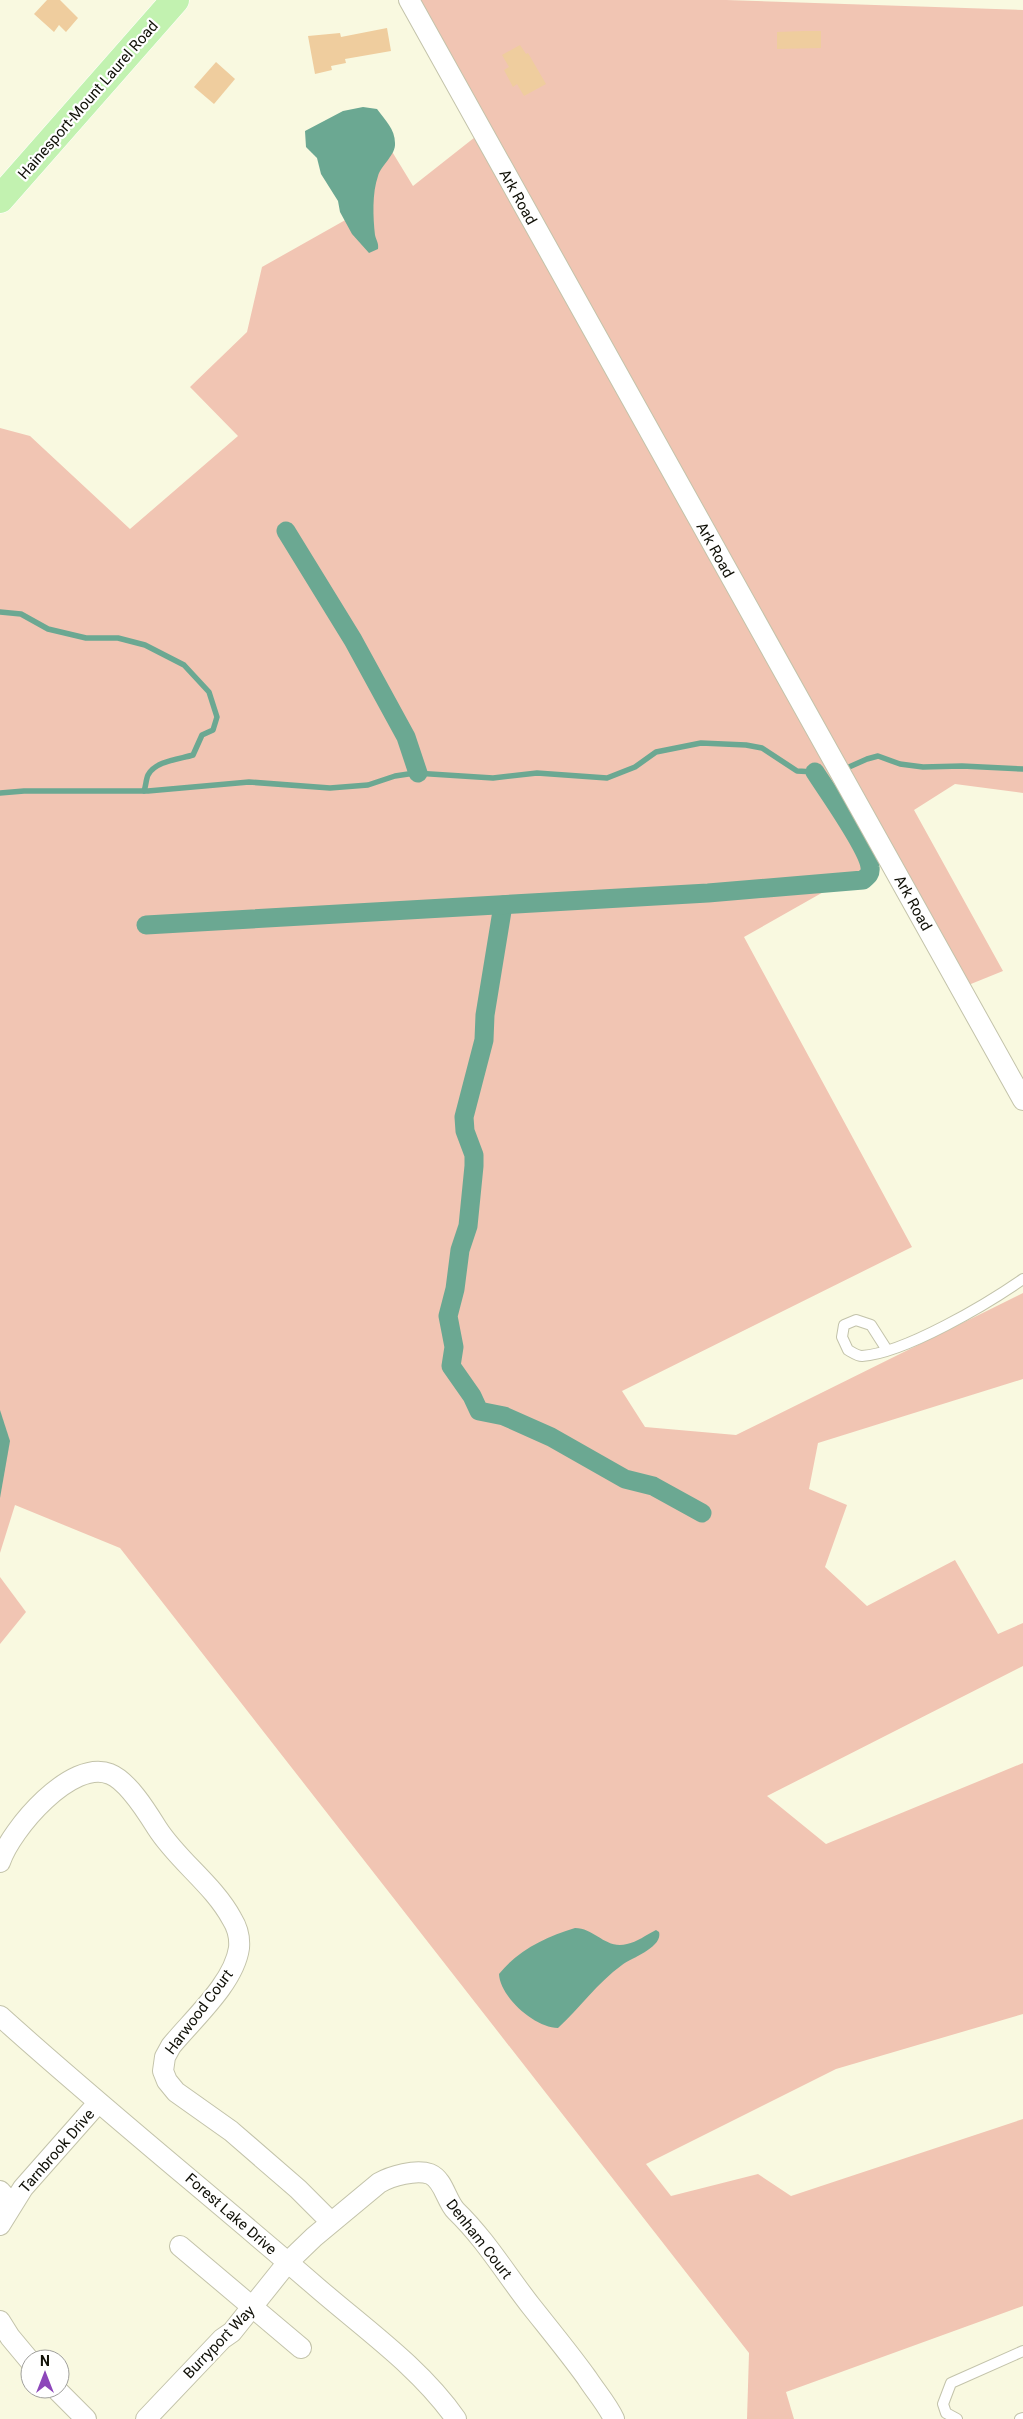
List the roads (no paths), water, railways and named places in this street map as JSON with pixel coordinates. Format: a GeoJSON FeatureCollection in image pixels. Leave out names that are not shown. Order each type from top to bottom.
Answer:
{"type":"FeatureCollection","features":[{"type":"Feature","properties":{"kind":"main road","name":"Hainesport-Mount Laurel Road"},"geometry":{"type":"LineString","coordinates":[[0,199],[175,0]]}},
{"type":"Feature","properties":{"kind":"street","name":"Ark Road"},"geometry":{"type":"LineString","coordinates":[[409,0],[1023,1100]]}},
{"type":"Feature","properties":{"kind":"street","name":"Harwood Court"},"geometry":{"type":"LineString","coordinates":[[0,1862],[8,1842],[25,1818],[75,1778],[87,1772],[100,1772],[111,1774],[121,1781],[144,1808],[167,1843],[222,1904],[238,1931],[239,1946],[236,1961],[229,1975],[170,2046],[165,2057],[163,2070],[167,2081],[176,2092],[231,2131],[290,2182],[331,2222]]}},
{"type":"Feature","properties":{"kind":"street","name":"Forest Lake Drive"},"geometry":{"type":"LineString","coordinates":[[0,2016],[98,2103],[288,2262],[414,2371],[456,2419]]}},
{"type":"Feature","properties":{"kind":"street","name":"Tarnbrook Drive"},"geometry":{"type":"LineString","coordinates":[[0,2224],[6,2198],[23,2188],[98,2103]]}},
{"type":"Feature","properties":{"kind":"street","name":"Denham Court"},"geometry":{"type":"LineString","coordinates":[[288,2262],[331,2222],[390,2177],[402,2174],[430,2174],[439,2181],[455,2210],[466,2218],[486,2242],[503,2269],[562,2343],[614,2419]]}},
{"type":"Feature","properties":{"kind":"street"},"geometry":{"type":"LineString","coordinates":[[180,2246],[301,2348]]}},
{"type":"Feature","properties":{"kind":"street","name":"Burryport Way"},"geometry":{"type":"LineString","coordinates":[[146,2419],[253,2308],[288,2262]]}},
{"type":"Feature","properties":{"kind":"street"},"geometry":{"type":"LineString","coordinates":[[0,2321],[20,2349]]}},
{"type":"Feature","properties":{"kind":"street"},"geometry":{"type":"LineString","coordinates":[[66,2399],[86,2419]]}},
{"type":"Feature","properties":{"kind":"lane"},"geometry":{"type":"LineString","coordinates":[[887,1350],[871,1325],[856,1320],[844,1325],[842,1337],[848,1350],[860,1356],[887,1350],[913,1341],[992,1301],[1023,1279]]}},
{"type":"Feature","properties":{"kind":"lane"},"geometry":{"type":"LineString","coordinates":[[957,2419],[946,2413],[943,2404],[952,2383],[1023,2350]]}},
{"type":"Feature","properties":{"kind":"waterway"},"geometry":{"type":"LineString","coordinates":[[286,531],[353,640],[406,737],[418,773]]}},
{"type":"Feature","properties":{"kind":"waterway"},"geometry":{"type":"LineString","coordinates":[[0,612],[21,614],[48,629],[86,638],[118,638],[145,645],[184,665],[209,692],[217,717],[213,730],[202,735],[193,755],[175,759],[151,770],[147,777],[144,791]]}},
{"type":"Feature","properties":{"kind":"waterway"},"geometry":{"type":"LineString","coordinates":[[0,793],[24,791],[148,791],[249,782],[330,788],[368,785],[395,776],[415,773],[493,778],[537,773],[607,778],[635,767],[656,752],[701,743],[746,745],[762,748],[797,771],[815,772]]}},
{"type":"Feature","properties":{"kind":"waterway"},"geometry":{"type":"LineString","coordinates":[[849,767],[878,756],[900,764],[923,767],[962,766],[1023,769]]}},
{"type":"Feature","properties":{"kind":"waterway"},"geometry":{"type":"LineString","coordinates":[[146,925],[708,893],[863,880],[870,871],[868,858],[855,834],[815,772]]}},
{"type":"Feature","properties":{"kind":"waterway"},"geometry":{"type":"LineString","coordinates":[[503,905],[485,1015],[484,1040],[464,1117],[465,1131],[474,1155],[474,1166],[468,1226],[460,1250],[455,1289],[448,1316],[454,1347],[451,1366],[472,1396],[479,1411],[504,1416],[551,1437],[625,1479],[653,1486],[702,1513]]}}]}
